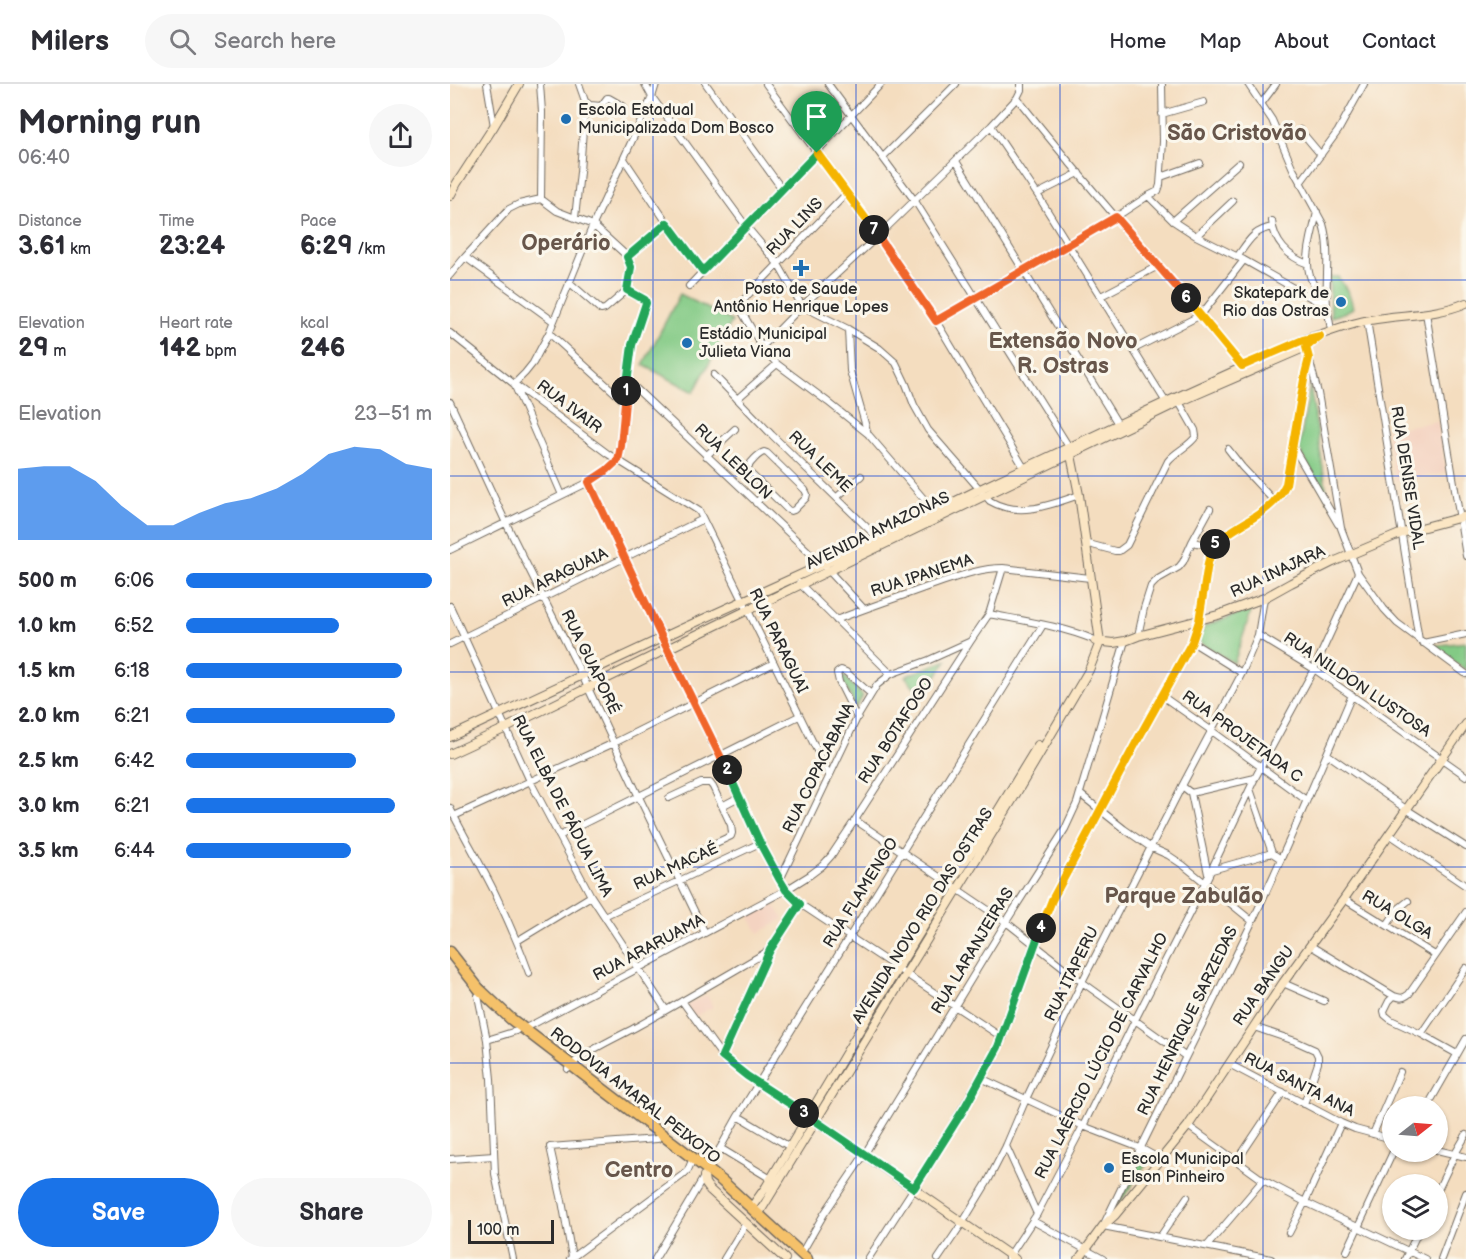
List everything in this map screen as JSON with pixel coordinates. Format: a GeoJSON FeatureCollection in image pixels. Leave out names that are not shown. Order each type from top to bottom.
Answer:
{"type":"FeatureCollection","features":[{"type":"Feature","properties":{"kind":"highway","name":"RODOVIA AMARAL PEIXOTO"},"geometry":{"type":"LineString","coordinates":[[450,952],[479,989],[520,1030]]}},
{"type":"Feature","properties":{"kind":"highway","name":"RODOVIA AMARAL PEIXOTO"},"geometry":{"type":"LineString","coordinates":[[450,963],[478,996],[755,1212],[801,1257]]}},
{"type":"Feature","properties":{"kind":"highway","name":"RODOVIA AMARAL PEIXOTO"},"geometry":{"type":"LineString","coordinates":[[570,1067],[657,1139],[692,1162]]}},
{"type":"Feature","properties":{"kind":"highway","name":"RODOVIA AMARAL PEIXOTO"},"geometry":{"type":"LineString","coordinates":[[706,1173],[801,1257]]}},
{"type":"Feature","properties":{"kind":"street"},"geometry":{"type":"LineString","coordinates":[[487,84],[494,126]]}},
{"type":"Feature","properties":{"kind":"street"},"geometry":{"type":"LineString","coordinates":[[451,194],[519,84]]}},
{"type":"Feature","properties":{"kind":"street"},"geometry":{"type":"LineString","coordinates":[[540,84],[541,200]]}},
{"type":"Feature","properties":{"kind":"street"},"geometry":{"type":"LineString","coordinates":[[575,218],[585,101],[579,84]]}},
{"type":"Feature","properties":{"kind":"street"},"geometry":{"type":"LineString","coordinates":[[645,84],[652,97],[746,226],[778,264],[802,306],[848,329],[879,348],[896,363],[914,405],[928,430],[990,501],[998,506],[1027,510],[1079,495]]}},
{"type":"Feature","properties":{"kind":"street"},"geometry":{"type":"LineString","coordinates":[[562,495],[514,384],[533,363],[549,333],[593,225],[656,84]]}},
{"type":"Feature","properties":{"kind":"street"},"geometry":{"type":"LineString","coordinates":[[706,84],[782,189]]}},
{"type":"Feature","properties":{"kind":"street"},"geometry":{"type":"LineString","coordinates":[[766,84],[878,236],[936,321],[1026,471]]}},
{"type":"Feature","properties":{"kind":"street"},"geometry":{"type":"LineString","coordinates":[[828,84],[915,201],[1070,451]]}},
{"type":"Feature","properties":{"kind":"street"},"geometry":{"type":"LineString","coordinates":[[688,286],[881,84]]}},
{"type":"Feature","properties":{"kind":"street"},"geometry":{"type":"LineString","coordinates":[[883,157],[956,84]]}},
{"type":"Feature","properties":{"kind":"street"},"geometry":{"type":"LineString","coordinates":[[937,515],[868,434],[777,364],[762,347],[991,126],[1017,98],[1021,84]]}},
{"type":"Feature","properties":{"kind":"street"},"geometry":{"type":"LineString","coordinates":[[936,321],[1158,191],[1163,142],[1162,84]]}},
{"type":"Feature","properties":{"kind":"street"},"geometry":{"type":"LineString","coordinates":[[1248,84],[1272,120],[1326,234],[1327,306],[1331,330]]}},
{"type":"Feature","properties":{"kind":"street"},"geometry":{"type":"LineString","coordinates":[[1261,104],[1276,84]]}},
{"type":"Feature","properties":{"kind":"street"},"geometry":{"type":"LineString","coordinates":[[1300,183],[1338,131],[1364,84]]}},
{"type":"Feature","properties":{"kind":"street"},"geometry":{"type":"LineString","coordinates":[[585,101],[590,105],[601,106],[609,98],[623,106]]}},
{"type":"Feature","properties":{"kind":"street"},"geometry":{"type":"LineString","coordinates":[[1017,98],[1242,366]]}},
{"type":"Feature","properties":{"kind":"street"},"geometry":{"type":"LineString","coordinates":[[1162,114],[1204,102]]}},
{"type":"Feature","properties":{"kind":"street"},"geometry":{"type":"LineString","coordinates":[[991,126],[1038,194],[1168,404]]}},
{"type":"Feature","properties":{"kind":"street"},"geometry":{"type":"LineString","coordinates":[[1299,130],[1321,155]]}},
{"type":"Feature","properties":{"kind":"street"},"geometry":{"type":"LineString","coordinates":[[624,159],[703,271]]}},
{"type":"Feature","properties":{"kind":"street"},"geometry":{"type":"LineString","coordinates":[[956,161],[1118,424]]}},
{"type":"Feature","properties":{"kind":"street"},"geometry":{"type":"LineString","coordinates":[[1161,177],[1200,163]]}},
{"type":"Feature","properties":{"kind":"street"},"geometry":{"type":"LineString","coordinates":[[1173,221],[1239,163]]}},
{"type":"Feature","properties":{"kind":"street"},"geometry":{"type":"LineString","coordinates":[[1038,194],[1079,173]]}},
{"type":"Feature","properties":{"kind":"street","name":"RUA LINS"},"geometry":{"type":"LineString","coordinates":[[762,347],[741,312],[742,302],[847,194]]}},
{"type":"Feature","properties":{"kind":"street"},"geometry":{"type":"LineString","coordinates":[[1148,196],[1173,221],[1196,236],[1327,306]]}},
{"type":"Feature","properties":{"kind":"street"},"geometry":{"type":"LineString","coordinates":[[450,275],[509,209],[519,204],[541,200],[557,211],[593,225],[627,257],[631,267],[627,290],[601,310],[569,282]]}},
{"type":"Feature","properties":{"kind":"street"},"geometry":{"type":"LineString","coordinates":[[1196,236],[1233,201]]}},
{"type":"Feature","properties":{"kind":"street"},"geometry":{"type":"LineString","coordinates":[[1317,212],[1308,264],[1317,291],[1327,306]]}},
{"type":"Feature","properties":{"kind":"street"},"geometry":{"type":"LineString","coordinates":[[627,257],[667,223]]}},
{"type":"Feature","properties":{"kind":"street"},"geometry":{"type":"LineString","coordinates":[[1134,349],[1201,315],[1241,259],[1248,241],[1259,231],[1273,224],[1277,240],[1287,252],[1308,264]]}},
{"type":"Feature","properties":{"kind":"street"},"geometry":{"type":"LineString","coordinates":[[465,257],[553,321]]}},
{"type":"Feature","properties":{"kind":"street"},"geometry":{"type":"LineString","coordinates":[[1101,296],[1158,266]]}},
{"type":"Feature","properties":{"kind":"street"},"geometry":{"type":"LineString","coordinates":[[450,550],[589,482],[618,460],[632,345],[646,303],[645,300],[627,290]]}},
{"type":"Feature","properties":{"kind":"street","name":"AVENIDA AMAZONAS"},"geometry":{"type":"LineString","coordinates":[[1070,451],[1118,424],[1168,404],[1179,402],[1331,330],[1367,320],[1397,315],[1426,314],[1466,303]]}},
{"type":"Feature","properties":{"kind":"street"},"geometry":{"type":"LineString","coordinates":[[1426,314],[1463,517],[1466,556]]}},
{"type":"Feature","properties":{"kind":"street","name":"RUA DENISE VIDAL"},"geometry":{"type":"LineString","coordinates":[[1367,320],[1421,642]]}},
{"type":"Feature","properties":{"kind":"street"},"geometry":{"type":"LineString","coordinates":[[848,329],[850,371],[868,434]]}},
{"type":"Feature","properties":{"kind":"street","name":"RUA IVAIR"},"geometry":{"type":"LineString","coordinates":[[450,333],[514,384],[618,460],[699,511],[703,519]]}},
{"type":"Feature","properties":{"kind":"street"},"geometry":{"type":"LineString","coordinates":[[549,333],[625,402]]}},
{"type":"Feature","properties":{"kind":"street"},"geometry":{"type":"LineString","coordinates":[[1304,343],[1318,393],[1341,528]]}},
{"type":"Feature","properties":{"kind":"street","name":"AVENIDA AMAZONAS"},"geometry":{"type":"LineString","coordinates":[[450,737],[744,600],[829,571],[881,542],[1242,366],[1304,343]]}},
{"type":"Feature","properties":{"kind":"street"},"geometry":{"type":"LineString","coordinates":[[868,1259],[965,1107],[1003,1038],[1014,1000],[1052,900],[1192,642],[1199,621],[1213,546],[1222,537],[1275,502],[1286,484],[1309,358]]}},
{"type":"Feature","properties":{"kind":"street"},"geometry":{"type":"LineString","coordinates":[[737,399],[777,364]]}},
{"type":"Feature","properties":{"kind":"street","name":"RUA LEME"},"geometry":{"type":"LineString","coordinates":[[714,375],[881,542]]}},
{"type":"Feature","properties":{"kind":"street","name":"RUA LEBLON"},"geometry":{"type":"LineString","coordinates":[[627,380],[829,571]]}},
{"type":"Feature","properties":{"kind":"street","name":"RUA GUAPORÉ"},"geometry":{"type":"LineString","coordinates":[[450,402],[506,523],[582,675],[705,933]]}},
{"type":"Feature","properties":{"kind":"street"},"geometry":{"type":"LineString","coordinates":[[1084,543],[1115,551],[1124,549],[1130,541],[1168,461],[1196,436],[1179,402]]}},
{"type":"Feature","properties":{"kind":"street"},"geometry":{"type":"LineString","coordinates":[[706,456],[735,429]]}},
{"type":"Feature","properties":{"kind":"street"},"geometry":{"type":"LineString","coordinates":[[1293,447],[1341,528],[1358,573],[1384,609],[1397,624],[1466,674]]}},
{"type":"Feature","properties":{"kind":"street"},"geometry":{"type":"LineString","coordinates":[[1227,449],[1275,502]]}},
{"type":"Feature","properties":{"kind":"street","name":"AVENIDA NOVO RIO DAS OSTRAS"},"geometry":{"type":"LineString","coordinates":[[755,1212],[953,887],[1025,780],[1089,670],[1097,641],[1097,628],[1079,495],[1070,451]]}},
{"type":"Feature","properties":{"kind":"street"},"geometry":{"type":"LineString","coordinates":[[764,452],[807,494],[806,498],[791,511],[768,490],[748,470],[749,464],[764,452]]}},
{"type":"Feature","properties":{"kind":"street"},"geometry":{"type":"LineString","coordinates":[[837,497],[861,476]]}},
{"type":"Feature","properties":{"kind":"street"},"geometry":{"type":"LineString","coordinates":[[589,482],[760,843],[786,890],[800,904],[1003,1038]]}},
{"type":"Feature","properties":{"kind":"street"},"geometry":{"type":"LineString","coordinates":[[756,503],[768,490]]}},
{"type":"Feature","properties":{"kind":"street"},"geometry":{"type":"LineString","coordinates":[[1138,636],[1151,586],[1183,562],[1210,509]]}},
{"type":"Feature","properties":{"kind":"street","name":"RUA INAJARA"},"geometry":{"type":"LineString","coordinates":[[1097,641],[1113,643],[1125,641],[1199,621],[1264,598],[1352,554],[1402,533],[1463,517]]}},
{"type":"Feature","properties":{"kind":"street","name":"RUA ARAGUAIA"},"geometry":{"type":"LineString","coordinates":[[450,644],[703,519]]}},
{"type":"Feature","properties":{"kind":"street","name":"RUA PARAGUAI"},"geometry":{"type":"LineString","coordinates":[[703,519],[829,775]]}},
{"type":"Feature","properties":{"kind":"street","name":"AVENIDA AMAZONAS"},"geometry":{"type":"LineString","coordinates":[[450,754],[748,610],[822,564],[881,542]]}},
{"type":"Feature","properties":{"kind":"street"},"geometry":{"type":"LineString","coordinates":[[1192,542],[1213,546]]}},
{"type":"Feature","properties":{"kind":"street","name":"RUA IPANEMA"},"geometry":{"type":"LineString","coordinates":[[836,620],[962,575],[989,568],[1090,578]]}},
{"type":"Feature","properties":{"kind":"street","name":"RUA BOTAFOGO"},"geometry":{"type":"LineString","coordinates":[[786,890],[810,876],[831,856],[989,614],[1003,568]]}},
{"type":"Feature","properties":{"kind":"street"},"geometry":{"type":"LineString","coordinates":[[829,571],[864,609]]}},
{"type":"Feature","properties":{"kind":"street","name":"RUA LAÉRCIO LÚCIO DE CARVALHO"},"geometry":{"type":"LineString","coordinates":[[1011,1258],[1083,1126],[1255,778],[1314,669],[1358,573]]}},
{"type":"Feature","properties":{"kind":"street"},"geometry":{"type":"LineString","coordinates":[[797,581],[891,674],[970,642]]}},
{"type":"Feature","properties":{"kind":"street","name":"RUA ITAPERU"},"geometry":{"type":"LineString","coordinates":[[938,1259],[988,1181],[1082,982],[1242,673],[1258,635],[1264,598]]}},
{"type":"Feature","properties":{"kind":"street","name":"RUA ELBA DE PÁDUA LIMA"},"geometry":{"type":"LineString","coordinates":[[450,606],[531,781],[591,896],[666,1010]]}},
{"type":"Feature","properties":{"kind":"street"},"geometry":{"type":"LineString","coordinates":[[989,614],[1076,633],[1097,641]]}},
{"type":"Feature","properties":{"kind":"street","name":"RUA FLAMENGO"},"geometry":{"type":"LineString","coordinates":[[655,1259],[758,1083],[1043,625]]}},
{"type":"Feature","properties":{"kind":"street"},"geometry":{"type":"LineString","coordinates":[[1421,642],[1466,634]]}},
{"type":"Feature","properties":{"kind":"street","name":"RUA NILDON LUSTOSA"},"geometry":{"type":"LineString","coordinates":[[1258,635],[1314,669],[1466,776]]}},
{"type":"Feature","properties":{"kind":"street","name":"RUA LARANJEIRAS"},"geometry":{"type":"LineString","coordinates":[[801,1257],[824,1214],[864,1155],[1065,829],[1080,794],[1125,641]]}},
{"type":"Feature","properties":{"kind":"street"},"geometry":{"type":"LineString","coordinates":[[1192,642],[1242,673]]}},
{"type":"Feature","properties":{"kind":"street"},"geometry":{"type":"LineString","coordinates":[[454,816],[694,704],[774,663]]}},
{"type":"Feature","properties":{"kind":"street"},"geometry":{"type":"LineString","coordinates":[[856,718],[839,682],[837,672],[841,670],[846,672],[871,694]]}},
{"type":"Feature","properties":{"kind":"street","name":"RUA COPACABANA"},"geometry":{"type":"LineString","coordinates":[[780,880],[856,718],[877,685],[891,674]]}},
{"type":"Feature","properties":{"kind":"street","name":"RUA HENRIQUE SARZEDAS"},"geometry":{"type":"LineString","coordinates":[[1103,1226],[1252,921],[1352,695]]}},
{"type":"Feature","properties":{"kind":"street","name":"RUA PROJETADA C"},"geometry":{"type":"LineString","coordinates":[[1162,696],[1306,800]]}},
{"type":"Feature","properties":{"kind":"street"},"geometry":{"type":"LineString","coordinates":[[559,836],[799,716]]}},
{"type":"Feature","properties":{"kind":"street","name":"RUA BANGU"},"geometry":{"type":"LineString","coordinates":[[1079,1259],[1103,1226],[1115,1215],[1188,1126],[1283,983],[1466,724]]}},
{"type":"Feature","properties":{"kind":"street"},"geometry":{"type":"LineString","coordinates":[[1327,754],[1466,847]]}},
{"type":"Feature","properties":{"kind":"street"},"geometry":{"type":"LineString","coordinates":[[1191,793],[1255,778]]}},
{"type":"Feature","properties":{"kind":"street"},"geometry":{"type":"LineString","coordinates":[[669,798],[695,785],[710,783],[731,825],[731,836],[694,853]]}},
{"type":"Feature","properties":{"kind":"street"},"geometry":{"type":"LineString","coordinates":[[1182,786],[1191,793],[1210,872],[1272,853]]}},
{"type":"Feature","properties":{"kind":"street"},"geometry":{"type":"LineString","coordinates":[[1250,788],[1272,853],[1281,859]]}},
{"type":"Feature","properties":{"kind":"street"},"geometry":{"type":"LineString","coordinates":[[1080,794],[1150,847],[1168,855],[1252,921]]}},
{"type":"Feature","properties":{"kind":"street"},"geometry":{"type":"LineString","coordinates":[[722,806],[739,797]]}},
{"type":"Feature","properties":{"kind":"street"},"geometry":{"type":"LineString","coordinates":[[450,808],[494,891],[529,973]]}},
{"type":"Feature","properties":{"kind":"street"},"geometry":{"type":"LineString","coordinates":[[855,820],[1006,922],[1082,982],[1185,1056]]}},
{"type":"Feature","properties":{"kind":"street"},"geometry":{"type":"LineString","coordinates":[[1389,834],[1466,886]]}},
{"type":"Feature","properties":{"kind":"street","name":"RUA MACAÉ"},"geometry":{"type":"LineString","coordinates":[[604,916],[760,843]]}},
{"type":"Feature","properties":{"kind":"street","name":"RUA ARARUAMA"},"geometry":{"type":"LineString","coordinates":[[487,1040],[520,1030],[786,890]]}},
{"type":"Feature","properties":{"kind":"street"},"geometry":{"type":"LineString","coordinates":[[517,941],[591,896]]}},
{"type":"Feature","properties":{"kind":"street","name":"RUA OLGA"},"geometry":{"type":"LineString","coordinates":[[1344,899],[1435,955]]}},
{"type":"Feature","properties":{"kind":"street"},"geometry":{"type":"LineString","coordinates":[[1387,926],[1398,909],[1408,901]]}},
{"type":"Feature","properties":{"kind":"street"},"geometry":{"type":"LineString","coordinates":[[722,1056],[770,950],[800,904]]}},
{"type":"Feature","properties":{"kind":"street"},"geometry":{"type":"LineString","coordinates":[[1311,946],[1394,996],[1405,997],[1466,912]]}},
{"type":"Feature","properties":{"kind":"street"},"geometry":{"type":"LineString","coordinates":[[570,1067],[770,950]]}},
{"type":"Feature","properties":{"kind":"street"},"geometry":{"type":"LineString","coordinates":[[1421,1034],[1466,968]]}},
{"type":"Feature","properties":{"kind":"street"},"geometry":{"type":"LineString","coordinates":[[1283,983],[1324,1001]]}},
{"type":"Feature","properties":{"kind":"street"},"geometry":{"type":"LineString","coordinates":[[478,996],[487,1040],[498,1188],[513,1259]]}},
{"type":"Feature","properties":{"kind":"street"},"geometry":{"type":"LineString","coordinates":[[1394,996],[1384,1011],[1390,1020],[1457,1054]]}},
{"type":"Feature","properties":{"kind":"street"},"geometry":{"type":"LineString","coordinates":[[682,1001],[722,1056],[747,1076],[914,1188],[1011,1258]]}},
{"type":"Feature","properties":{"kind":"street"},"geometry":{"type":"LineString","coordinates":[[1254,1027],[1316,1050],[1318,1063],[1305,1104]]}},
{"type":"Feature","properties":{"kind":"street"},"geometry":{"type":"LineString","coordinates":[[1433,1096],[1466,1039]]}},
{"type":"Feature","properties":{"kind":"street","name":"RUA SANTA ANA"},"geometry":{"type":"LineString","coordinates":[[1229,1064],[1341,1123],[1382,1136]]}},
{"type":"Feature","properties":{"kind":"street"},"geometry":{"type":"LineString","coordinates":[[1373,1134],[1400,1072]]}},
{"type":"Feature","properties":{"kind":"street"},"geometry":{"type":"LineString","coordinates":[[981,1078],[1160,1159]]}},
{"type":"Feature","properties":{"kind":"street"},"geometry":{"type":"LineString","coordinates":[[1237,1161],[1282,1092]]}},
{"type":"Feature","properties":{"kind":"street"},"geometry":{"type":"LineString","coordinates":[[738,1116],[790,1147]]}},
{"type":"Feature","properties":{"kind":"street","name":"AVENIDA NOVO RIO DAS OSTRAS"},"geometry":{"type":"LineString","coordinates":[[755,1212],[790,1147],[812,1119]]}},
{"type":"Feature","properties":{"kind":"street"},"geometry":{"type":"LineString","coordinates":[[1289,1233],[1341,1123]]}},
{"type":"Feature","properties":{"kind":"street"},"geometry":{"type":"LineString","coordinates":[[1188,1126],[1263,1180],[1425,1259]]}},
{"type":"Feature","properties":{"kind":"street"},"geometry":{"type":"LineString","coordinates":[[1446,1174],[1466,1135]]}},
{"type":"Feature","properties":{"kind":"street"},"geometry":{"type":"LineString","coordinates":[[657,1139],[550,1147],[571,1258],[684,1174],[692,1162]]}},
{"type":"Feature","properties":{"kind":"street"},"geometry":{"type":"LineString","coordinates":[[1006,1146],[1037,1214]]}},
{"type":"Feature","properties":{"kind":"street"},"geometry":{"type":"LineString","coordinates":[[720,1148],[771,1179]]}},
{"type":"Feature","properties":{"kind":"street"},"geometry":{"type":"LineString","coordinates":[[1448,1152],[1466,1157]]}},
{"type":"Feature","properties":{"kind":"street"},"geometry":{"type":"LineString","coordinates":[[450,1159],[494,1156]]}},
{"type":"Feature","properties":{"kind":"street"},"geometry":{"type":"LineString","coordinates":[[1347,1251],[1388,1162]]}},
{"type":"Feature","properties":{"kind":"street"},"geometry":{"type":"LineString","coordinates":[[706,1173],[705,1183],[710,1190],[785,1259]]}},
{"type":"Feature","properties":{"kind":"street"},"geometry":{"type":"LineString","coordinates":[[1207,1246],[1263,1180]]}},
{"type":"Feature","properties":{"kind":"street"},"geometry":{"type":"LineString","coordinates":[[1441,1259],[1466,1193]]}},
{"type":"Feature","properties":{"kind":"street"},"geometry":{"type":"LineString","coordinates":[[1160,1237],[1187,1197]]}},
{"type":"Feature","properties":{"kind":"street"},"geometry":{"type":"LineString","coordinates":[[1033,1221],[1103,1259]]}},
{"type":"Feature","properties":{"kind":"street"},"geometry":{"type":"LineString","coordinates":[[724,1259],[746,1223]]}},
{"type":"Feature","properties":{"kind":"street"},"geometry":{"type":"LineString","coordinates":[[1103,1226],[1271,1259]]}},
{"type":"Feature","properties":{"kind":"street"},"geometry":{"type":"LineString","coordinates":[[1405,1259],[1414,1240]]}},
{"type":"Feature","properties":{"kind":"shaded area"},"geometry":{"type":"Polygon","coordinates":[[[1438,421],[1446,473],[1395,481],[1386,430],[1438,421]]]}},
{"type":"Feature","properties":{"kind":"shaded area"},"geometry":{"type":"Polygon","coordinates":[[[773,903],[784,919],[759,933],[749,916],[773,903]]]}},
{"type":"Feature","properties":{"kind":"shaded area"},"geometry":{"type":"Polygon","coordinates":[[[707,995],[713,1007],[694,1017],[686,1005],[707,995]]]}},
{"type":"Feature","properties":{"kind":"green space","name":"Skatepark de Rio das Ostras"},"geometry":{"type":"Polygon","coordinates":[[[1329,277],[1338,277],[1348,292],[1353,308],[1331,317],[1329,277]]]}},
{"type":"Feature","properties":{"kind":"green space","name":"Estádio Municipal Julieta Viana"},"geometry":{"type":"Polygon","coordinates":[[[680,294],[732,321],[694,392],[643,365],[680,294]]]}},
{"type":"Feature","properties":{"kind":"green space"},"geometry":{"type":"Polygon","coordinates":[[[1310,385],[1328,501],[1299,449],[1310,385]]]}},
{"type":"Feature","properties":{"kind":"green space"},"geometry":{"type":"Polygon","coordinates":[[[1252,609],[1234,663],[1197,641],[1205,626],[1252,609]]]}},
{"type":"Feature","properties":{"kind":"green space"},"geometry":{"type":"Polygon","coordinates":[[[1466,642],[1466,670],[1431,646],[1466,642]]]}},
{"type":"Feature","properties":{"kind":"green space"},"geometry":{"type":"Polygon","coordinates":[[[947,660],[923,697],[905,676],[947,660]]]}},
{"type":"Feature","properties":{"kind":"green space"},"geometry":{"type":"Polygon","coordinates":[[[843,676],[863,696],[856,708],[842,680],[843,676]]]}},
{"type":"Feature","properties":{"kind":"green space"},"geometry":{"type":"Polygon","coordinates":[[[1139,1157],[1148,1162],[1116,1208],[1139,1157]]]}},
{"type":"Feature","properties":{"kind":"place","name":"Escola Estadual Municipalizada Dom Bosco"},"geometry":{"type":"Point","coordinates":[566,119]}},
{"type":"Feature","properties":{"kind":"place","name":"Posto de Saude Antônio Henrique Lopes"},"geometry":{"type":"Point","coordinates":[801,268]}},
{"type":"Feature","properties":{"kind":"place","name":"Skatepark de Rio das Ostras"},"geometry":{"type":"Point","coordinates":[1341,302]}},
{"type":"Feature","properties":{"kind":"place","name":"Estádio Municipal Julieta Viana"},"geometry":{"type":"Point","coordinates":[687,343]}},
{"type":"Feature","properties":{"kind":"place","name":"Escola Municipal Elson Pinheiro"},"geometry":{"type":"Point","coordinates":[1109,1168]}},
{"type":"Feature","properties":{"kind":"district","name":"São Cristovão"},"geometry":{"type":"Point","coordinates":[1237,133]}},
{"type":"Feature","properties":{"kind":"district","name":"Operário"},"geometry":{"type":"Point","coordinates":[566,243]}},
{"type":"Feature","properties":{"kind":"district","name":"Extensão Novo R. Ostras"},"geometry":{"type":"Point","coordinates":[1063,354]}},
{"type":"Feature","properties":{"kind":"district","name":"Parque Zabulão"},"geometry":{"type":"Point","coordinates":[1184,896]}},
{"type":"Feature","properties":{"kind":"district","name":"Centro"},"geometry":{"type":"Point","coordinates":[639,1170]}},
{"type":"Feature","properties":{"kind":"route"},"geometry":{"type":"LineString","coordinates":[[817,153],[878,236],[936,321],[1116,217],[1242,366],[1303,340],[1320,336],[1306,347],[1309,358],[1286,484],[1275,502],[1267,509],[1232,530],[1213,546],[1199,621],[1192,642],[1052,900],[1014,1000],[1003,1038],[965,1107],[914,1188],[747,1076],[722,1056],[770,950],[800,904],[786,890],[760,843],[589,482],[618,460],[629,361],[646,303],[645,300],[627,290],[631,267],[627,257],[667,223],[703,271],[817,153]]}}]}
